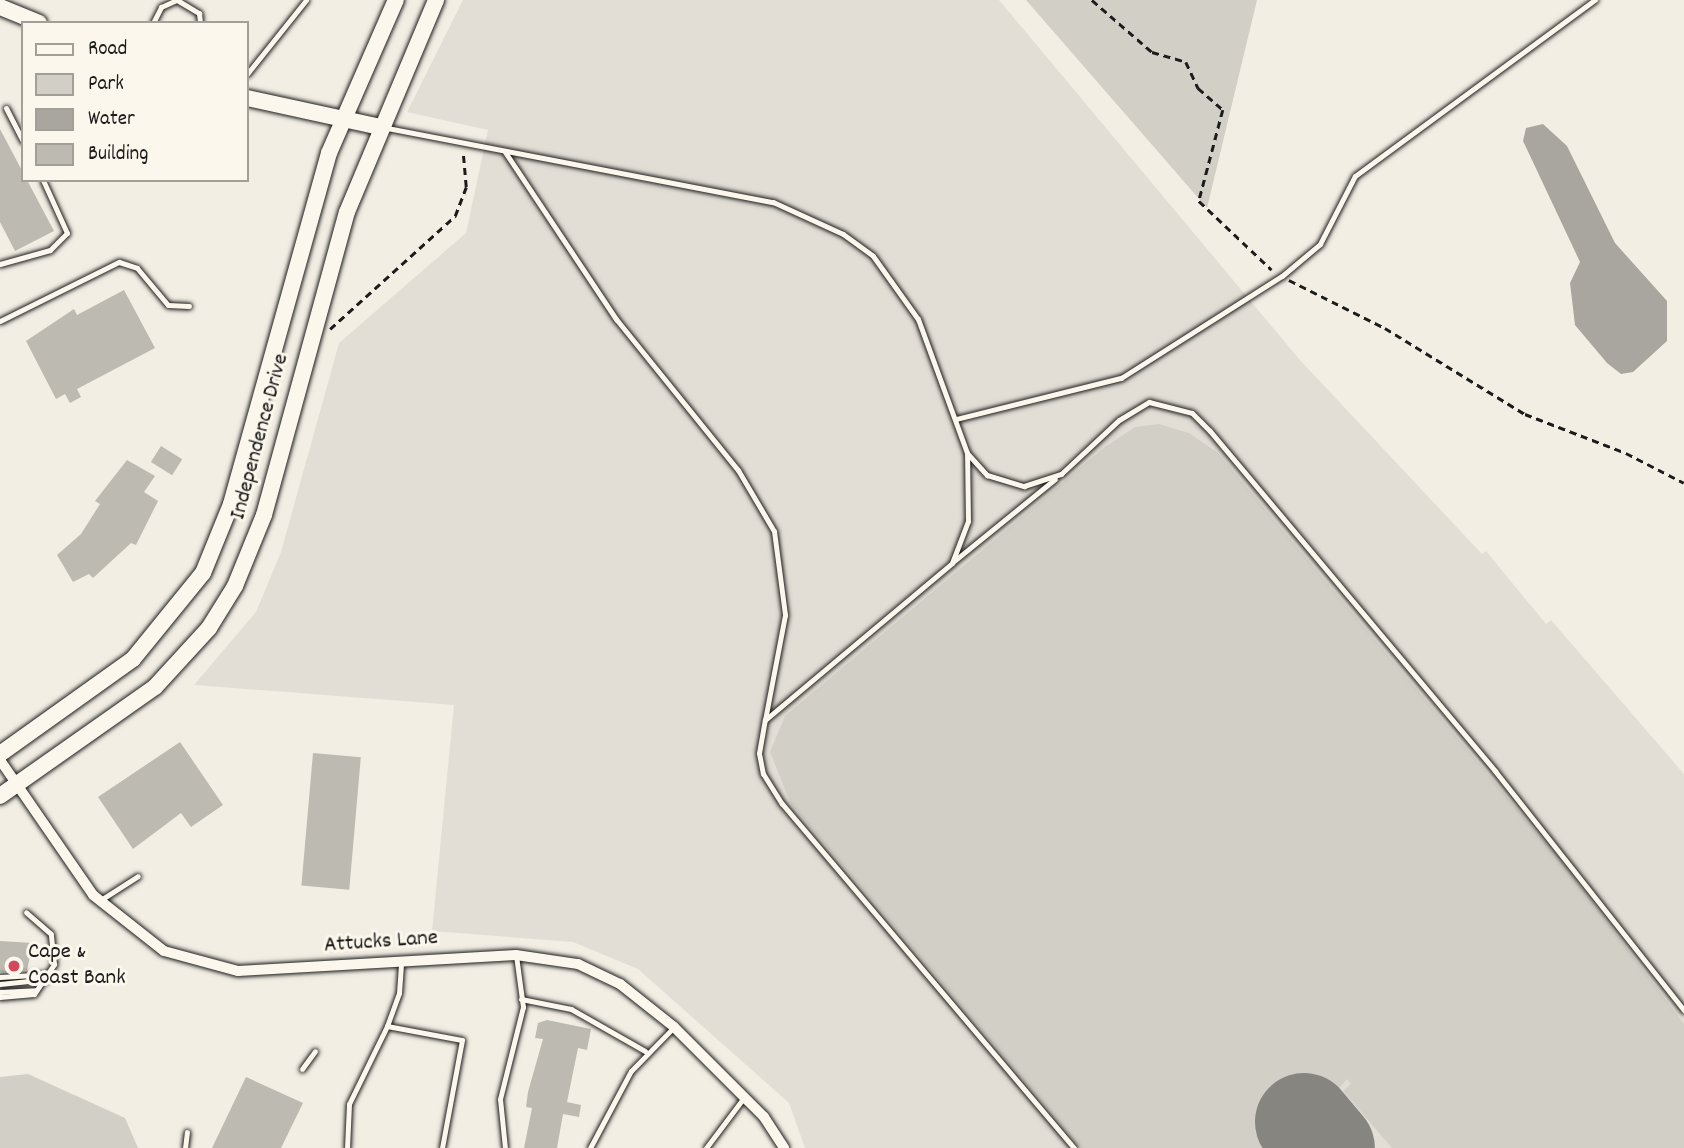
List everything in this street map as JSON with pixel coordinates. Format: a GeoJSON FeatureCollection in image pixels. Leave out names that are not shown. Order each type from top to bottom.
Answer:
{"type":"FeatureCollection","features":[{"type":"Feature","properties":{"kind":"street","name":"Independence Drive"},"geometry":{"type":"LineString","coordinates":[[0,754],[133,659],[203,573],[231,504],[298,253],[341,120],[396,0]]}},
{"type":"Feature","properties":{"kind":"street","name":"Independence Drive"},"geometry":{"type":"LineString","coordinates":[[0,796],[155,687],[209,628],[235,586],[257,537],[347,212],[380,127],[436,0]]}},
{"type":"Feature","properties":{"kind":"street"},"geometry":{"type":"LineString","coordinates":[[10,6],[35,21]]}},
{"type":"Feature","properties":{"kind":"street"},"geometry":{"type":"LineString","coordinates":[[248,98],[380,127]]}},
{"type":"Feature","properties":{"kind":"street","name":"Attucks Lane"},"geometry":{"type":"LineString","coordinates":[[0,760],[99,901],[164,951],[224,970],[516,955],[592,970],[674,1027],[746,1096],[784,1148]]}},
{"type":"Feature","properties":{"kind":"lane"},"geometry":{"type":"LineString","coordinates":[[248,73],[306,0]]}},
{"type":"Feature","properties":{"kind":"lane"},"geometry":{"type":"LineString","coordinates":[[956,419],[1121,378],[1282,276],[1320,244],[1355,176],[1595,0]]}},
{"type":"Feature","properties":{"kind":"lane"},"geometry":{"type":"LineString","coordinates":[[154,21],[167,1],[200,13],[200,21]]}},
{"type":"Feature","properties":{"kind":"lane"},"geometry":{"type":"LineString","coordinates":[[6,108],[21,137]]}},
{"type":"Feature","properties":{"kind":"lane"},"geometry":{"type":"LineString","coordinates":[[380,127],[773,202],[843,234],[873,256],[905,297],[956,419],[967,453],[968,521],[951,563]]}},
{"type":"Feature","properties":{"kind":"lane"},"geometry":{"type":"LineString","coordinates":[[504,152],[615,319],[737,470],[774,531],[786,605],[765,720],[763,774],[782,804],[1074,1148]]}},
{"type":"Feature","properties":{"kind":"lane"},"geometry":{"type":"LineString","coordinates":[[0,264],[50,250],[67,233],[44,182]]}},
{"type":"Feature","properties":{"kind":"lane"},"geometry":{"type":"LineString","coordinates":[[0,321],[119,262],[137,268],[168,305],[189,306]]}},
{"type":"Feature","properties":{"kind":"lane"},"geometry":{"type":"LineString","coordinates":[[765,720],[1061,474],[1119,420],[1149,402],[1192,413],[1495,771],[1684,1010]]}},
{"type":"Feature","properties":{"kind":"lane"},"geometry":{"type":"LineString","coordinates":[[967,453],[1003,484],[1024,486],[1061,474]]}},
{"type":"Feature","properties":{"kind":"lane"},"geometry":{"type":"LineString","coordinates":[[99,901],[138,876]]}},
{"type":"Feature","properties":{"kind":"lane"},"geometry":{"type":"LineString","coordinates":[[0,995],[30,996],[47,980],[53,937],[26,912]]}},
{"type":"Feature","properties":{"kind":"lane"},"geometry":{"type":"LineString","coordinates":[[505,1148],[499,1099],[521,999],[516,955]]}},
{"type":"Feature","properties":{"kind":"lane"},"geometry":{"type":"LineString","coordinates":[[347,1148],[349,1104],[400,993],[401,962]]}},
{"type":"Feature","properties":{"kind":"lane"},"geometry":{"type":"LineString","coordinates":[[0,977],[47,980]]}},
{"type":"Feature","properties":{"kind":"lane"},"geometry":{"type":"LineString","coordinates":[[0,984],[47,980]]}},
{"type":"Feature","properties":{"kind":"lane"},"geometry":{"type":"LineString","coordinates":[[521,999],[571,1009],[645,1051]]}},
{"type":"Feature","properties":{"kind":"lane"},"geometry":{"type":"LineString","coordinates":[[387,1026],[462,1040],[442,1148]]}},
{"type":"Feature","properties":{"kind":"lane"},"geometry":{"type":"LineString","coordinates":[[590,1148],[645,1051],[674,1027]]}},
{"type":"Feature","properties":{"kind":"lane"},"geometry":{"type":"LineString","coordinates":[[302,1069],[315,1051]]}},
{"type":"Feature","properties":{"kind":"lane"},"geometry":{"type":"LineString","coordinates":[[706,1148],[746,1096]]}},
{"type":"Feature","properties":{"kind":"lane"},"geometry":{"type":"LineString","coordinates":[[185,1148],[187,1132]]}},
{"type":"Feature","properties":{"kind":"path"},"geometry":{"type":"LineString","coordinates":[[1092,0],[1153,52],[1185,62],[1198,88],[1223,110],[1199,201],[1282,276],[1385,328],[1525,414],[1626,453],[1684,483]]}},
{"type":"Feature","properties":{"kind":"path"},"geometry":{"type":"LineString","coordinates":[[322,337],[455,216],[467,173],[458,144]]}},
{"type":"Feature","properties":{"kind":"shaded area"},"geometry":{"type":"Polygon","coordinates":[[[463,0],[999,0],[1299,359],[1482,554],[1486,551],[1546,624],[1551,620],[1684,774],[1684,1148],[805,1148],[789,1103],[638,969],[573,942],[432,931],[454,705],[194,685],[256,612],[281,552],[339,343],[466,233],[488,130],[407,112],[463,0]]]}},
{"type":"Feature","properties":{"kind":"green space"},"geometry":{"type":"Polygon","coordinates":[[[1026,0],[1257,0],[1207,208],[1026,0]]]}},
{"type":"Feature","properties":{"kind":"green space"},"geometry":{"type":"Polygon","coordinates":[[[1159,424],[1189,433],[1218,453],[1565,866],[1684,1024],[1684,1148],[1392,1148],[1343,1091],[1351,1084],[1347,1079],[1329,1100],[1266,1148],[1081,1148],[791,804],[770,752],[785,716],[1105,447],[1135,427],[1159,424]]]}},
{"type":"Feature","properties":{"kind":"green space"},"geometry":{"type":"Polygon","coordinates":[[[28,1074],[125,1118],[138,1148],[0,1148],[0,1077],[28,1074]]]}},
{"type":"Feature","properties":{"kind":"water"},"geometry":{"type":"Polygon","coordinates":[[[1543,124],[1567,146],[1615,243],[1667,301],[1667,341],[1633,372],[1621,374],[1607,363],[1575,325],[1570,283],[1580,262],[1523,141],[1526,128],[1543,124]]]}},
{"type":"Feature","properties":{"kind":"building"},"geometry":{"type":"Polygon","coordinates":[[[0,129],[21,169],[21,182],[28,182],[54,231],[15,251],[0,222],[0,129]]]}},
{"type":"Feature","properties":{"kind":"building"},"geometry":{"type":"Polygon","coordinates":[[[124,290],[155,348],[77,389],[81,397],[70,403],[65,394],[56,399],[26,341],[74,309],[77,315],[124,290]]]}},
{"type":"Feature","properties":{"kind":"building"},"geometry":{"type":"Polygon","coordinates":[[[161,446],[182,459],[172,475],[151,462],[161,446]]]}},
{"type":"Feature","properties":{"kind":"building"},"geometry":{"type":"Polygon","coordinates":[[[127,460],[155,476],[144,492],[158,501],[136,545],[131,543],[93,578],[89,574],[73,582],[57,555],[81,534],[100,504],[95,501],[127,460]]]}},
{"type":"Feature","properties":{"kind":"building"},"geometry":{"type":"Polygon","coordinates":[[[180,742],[223,805],[191,827],[181,813],[133,849],[98,797],[180,742]]]}},
{"type":"Feature","properties":{"kind":"building"},"geometry":{"type":"Polygon","coordinates":[[[313,753],[361,757],[349,890],[301,885],[313,753]]]}},
{"type":"Feature","properties":{"kind":"building","name":"Cape & Coast Bank"},"geometry":{"type":"Polygon","coordinates":[[[0,941],[33,943],[27,970],[0,972],[0,941]]]}},
{"type":"Feature","properties":{"kind":"building"},"geometry":{"type":"Polygon","coordinates":[[[547,1020],[591,1029],[587,1050],[578,1048],[567,1102],[581,1105],[579,1117],[563,1114],[557,1148],[524,1148],[532,1108],[526,1107],[528,1092],[543,1039],[535,1038],[538,1023],[547,1020]]]}},
{"type":"Feature","properties":{"kind":"building"},"geometry":{"type":"Polygon","coordinates":[[[246,1077],[303,1103],[281,1148],[212,1148],[246,1077]]]}},
{"type":"Feature","properties":{"kind":"taxiway"},"geometry":{"type":"LineString","coordinates":[[1308,1148],[1318,1139]]}},
{"type":"Feature","properties":{"kind":"runway"},"geometry":{"type":"LineString","coordinates":[[1304,1122],[1326,1148]]}},
{"type":"Feature","properties":{"kind":"place","name":"Cape & Coast Bank"},"geometry":{"type":"Point","coordinates":[14,966]}}]}
